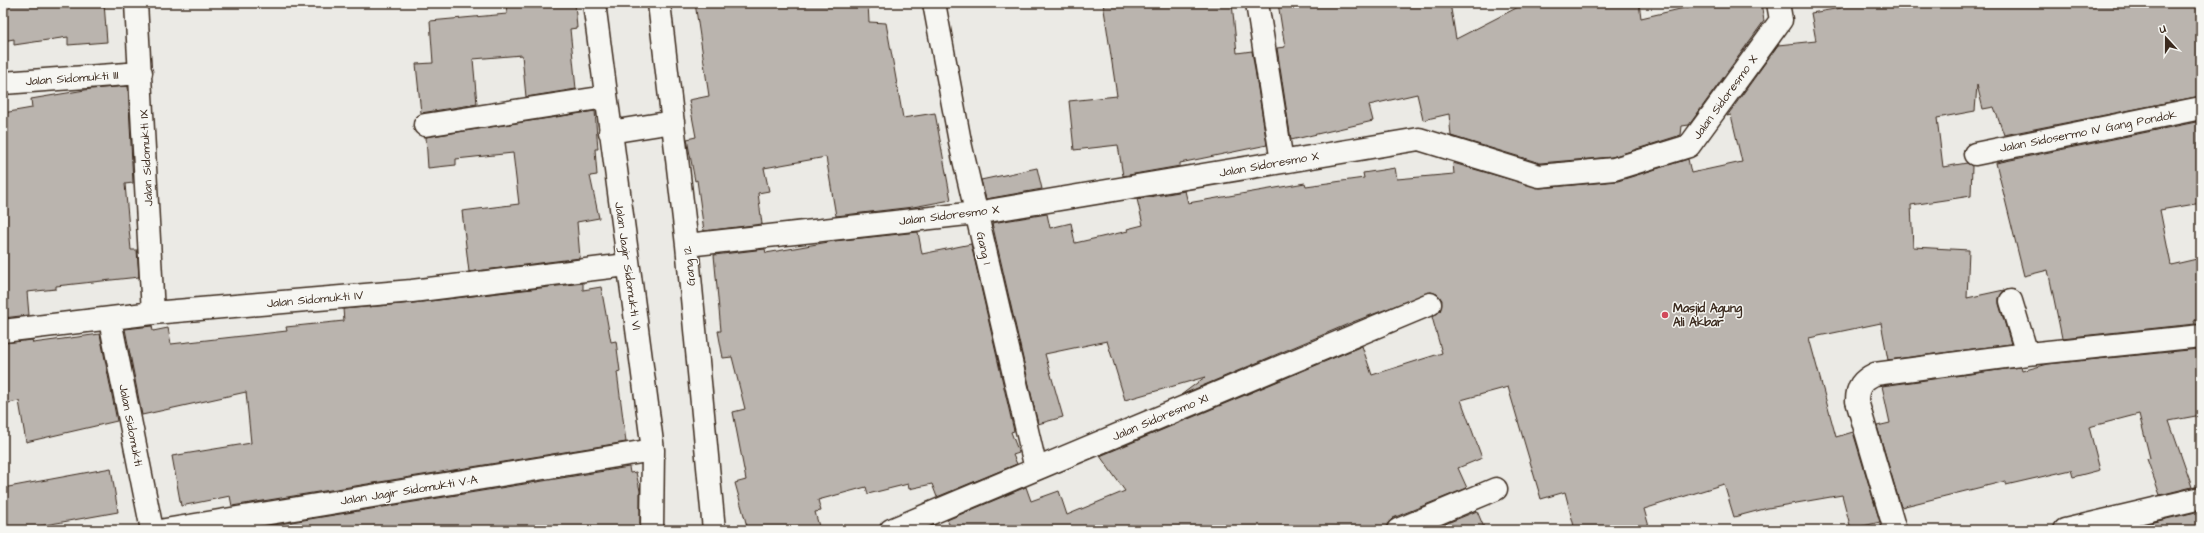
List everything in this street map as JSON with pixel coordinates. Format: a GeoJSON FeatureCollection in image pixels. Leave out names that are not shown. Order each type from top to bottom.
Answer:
{"type":"FeatureCollection","features":[{"type":"Feature","properties":{"kind":"street","name":"Jalan Sidomukti IX"},"geometry":{"type":"LineString","coordinates":[[136,3],[154,313]]}},
{"type":"Feature","properties":{"kind":"street","name":"Jalan Jagir Sidomukti VI"},"geometry":{"type":"LineString","coordinates":[[594,3],[627,265],[653,450],[652,530]]}},
{"type":"Feature","properties":{"kind":"street","name":"Gang 12"},"geometry":{"type":"LineString","coordinates":[[659,3],[687,245],[714,530]]}},
{"type":"Feature","properties":{"kind":"street","name":"Gang 1"},"geometry":{"type":"LineString","coordinates":[[934,3],[960,147],[1036,469]]}},
{"type":"Feature","properties":{"kind":"street"},"geometry":{"type":"LineString","coordinates":[[1257,3],[1282,162]]}},
{"type":"Feature","properties":{"kind":"street","name":"Jalan Sidoresmo X"},"geometry":{"type":"LineString","coordinates":[[687,245],[976,213],[1419,139],[1539,176],[1614,170],[1689,146],[1780,11]]}},
{"type":"Feature","properties":{"kind":"street","name":"Jalan Sidomukti III"},"geometry":{"type":"LineString","coordinates":[[3,83],[141,73]]}},
{"type":"Feature","properties":{"kind":"street"},"geometry":{"type":"LineString","coordinates":[[425,125],[606,97]]}},
{"type":"Feature","properties":{"kind":"street","name":"Jalan Sidosermo IV Gang Pondok"},"geometry":{"type":"LineString","coordinates":[[1974,154],[2201,108]]}},
{"type":"Feature","properties":{"kind":"street"},"geometry":{"type":"LineString","coordinates":[[610,132],[673,122]]}},
{"type":"Feature","properties":{"kind":"street","name":"Jalan Sidomukti IV"},"geometry":{"type":"LineString","coordinates":[[3,330],[110,320],[154,313],[412,291],[627,265]]}},
{"type":"Feature","properties":{"kind":"street"},"geometry":{"type":"LineString","coordinates":[[2012,301],[2027,354]]}},
{"type":"Feature","properties":{"kind":"street","name":"Jalan Sidoresmo XI"},"geometry":{"type":"LineString","coordinates":[[891,530],[1430,304]]}},
{"type":"Feature","properties":{"kind":"street","name":"Jalan Sidomukti"},"geometry":{"type":"LineString","coordinates":[[110,320],[152,530]]}},
{"type":"Feature","properties":{"kind":"street"},"geometry":{"type":"LineString","coordinates":[[1895,530],[1857,401],[1857,393],[1860,384],[1866,378],[1875,374],[2027,354],[2201,336]]}},
{"type":"Feature","properties":{"kind":"street","name":"Jalan Jagir Sidomukti V-A"},"geometry":{"type":"LineString","coordinates":[[165,530],[653,450]]}},
{"type":"Feature","properties":{"kind":"street"},"geometry":{"type":"LineString","coordinates":[[1398,530],[1496,489]]}},
{"type":"Feature","properties":{"kind":"street"},"geometry":{"type":"LineString","coordinates":[[2065,530],[2201,498]]}},
{"type":"Feature","properties":{"kind":"building"},"geometry":{"type":"Polygon","coordinates":[[[3,3],[104,3],[107,42],[68,45],[68,37],[14,45],[14,39],[3,41],[3,3]]]}},
{"type":"Feature","properties":{"kind":"building"},"geometry":{"type":"Polygon","coordinates":[[[506,3],[575,3],[577,28],[570,29],[576,89],[526,97],[522,55],[473,59],[477,104],[421,113],[416,64],[433,63],[430,21],[507,14],[506,3]]]}},
{"type":"Feature","properties":{"kind":"building"},"geometry":{"type":"Polygon","coordinates":[[[695,3],[868,3],[869,22],[886,23],[903,118],[935,113],[951,200],[913,207],[836,216],[826,157],[764,168],[769,191],[758,193],[762,224],[704,231],[697,180],[695,181],[687,139],[696,137],[689,100],[709,96],[695,3]]]}},
{"type":"Feature","properties":{"kind":"building"},"geometry":{"type":"Polygon","coordinates":[[[1103,3],[1232,3],[1237,53],[1252,51],[1267,145],[1180,163],[1180,166],[1123,176],[1118,145],[1074,150],[1069,101],[1117,96],[1103,3]]]}},
{"type":"Feature","properties":{"kind":"building"},"geometry":{"type":"Polygon","coordinates":[[[1278,3],[1450,3],[1456,39],[1526,3],[1639,3],[1641,18],[1706,3],[1761,3],[1764,21],[1689,125],[1682,126],[1681,135],[1612,157],[1540,163],[1451,136],[1449,114],[1423,120],[1417,94],[1369,105],[1373,121],[1291,140],[1277,48],[1285,47],[1278,3]]]}},
{"type":"Feature","properties":{"kind":"building"},"geometry":{"type":"Polygon","coordinates":[[[1840,3],[2201,3],[2201,96],[2004,135],[1994,107],[1983,109],[1977,85],[1975,111],[1937,118],[1943,167],[1967,163],[1972,166],[1971,196],[1911,205],[1913,247],[1969,250],[1967,298],[2004,290],[1999,298],[1999,304],[2011,344],[1888,360],[1881,323],[1809,338],[1836,437],[1853,432],[1880,522],[1851,529],[1842,495],[1768,508],[1734,517],[1724,484],[1644,509],[1650,530],[1575,530],[1565,492],[1541,499],[1508,387],[1461,400],[1482,458],[1458,468],[1467,488],[1393,518],[1388,523],[1386,530],[952,530],[947,520],[1026,487],[1031,501],[1059,491],[1067,515],[1125,491],[1100,456],[1362,346],[1372,375],[1442,353],[1432,317],[1440,311],[1442,300],[1437,294],[1431,292],[1353,322],[1181,395],[1205,377],[1125,400],[1107,341],[1045,354],[1063,417],[1038,424],[992,223],[1047,214],[1050,228],[1071,223],[1075,243],[1128,231],[1127,229],[1143,225],[1137,199],[1185,191],[1188,203],[1305,183],[1306,186],[1364,178],[1363,173],[1395,168],[1397,179],[1454,174],[1453,163],[1540,188],[1618,181],[1688,159],[1691,173],[1742,162],[1731,115],[1727,116],[1778,45],[1816,41],[1811,13],[1841,8],[1840,3]]]}},
{"type":"Feature","properties":{"kind":"building"},"geometry":{"type":"Polygon","coordinates":[[[128,86],[133,183],[125,184],[131,250],[137,250],[139,277],[56,286],[56,289],[27,292],[29,315],[3,318],[3,113],[32,108],[31,99],[91,89],[128,86]]]}},
{"type":"Feature","properties":{"kind":"building"},"geometry":{"type":"Polygon","coordinates":[[[595,111],[598,149],[595,149],[597,175],[590,176],[599,218],[577,222],[580,258],[469,272],[462,211],[519,204],[513,153],[456,159],[456,165],[428,168],[426,137],[595,111]]]}},
{"type":"Feature","properties":{"kind":"building"},"geometry":{"type":"Polygon","coordinates":[[[2201,121],[2201,203],[2160,210],[2171,265],[2201,258],[2201,319],[2194,321],[2195,324],[2062,338],[2048,270],[2024,276],[1996,163],[2201,121]]]}},
{"type":"Feature","properties":{"kind":"building"},"geometry":{"type":"Polygon","coordinates":[[[1037,168],[1042,189],[986,199],[981,180],[1037,168]]]}},
{"type":"Feature","properties":{"kind":"building"},"geometry":{"type":"Polygon","coordinates":[[[918,232],[922,254],[971,244],[1014,431],[1011,432],[1019,453],[1013,455],[1017,464],[937,497],[932,484],[909,489],[908,484],[868,494],[866,487],[818,500],[821,511],[815,512],[820,530],[748,530],[735,483],[746,480],[733,412],[745,409],[732,357],[723,358],[718,331],[721,331],[714,255],[765,249],[766,253],[834,241],[918,232]]]}},
{"type":"Feature","properties":{"kind":"building"},"geometry":{"type":"Polygon","coordinates":[[[583,283],[583,290],[601,287],[611,342],[616,341],[620,371],[617,372],[626,442],[232,506],[230,496],[181,506],[172,456],[251,443],[246,392],[142,415],[125,329],[152,326],[153,331],[168,328],[171,344],[287,331],[286,327],[344,321],[343,309],[413,303],[583,283]]]}},
{"type":"Feature","properties":{"kind":"building"},"geometry":{"type":"Polygon","coordinates":[[[100,334],[117,421],[26,442],[19,401],[3,404],[3,343],[32,340],[33,343],[100,334]]]}},
{"type":"Feature","properties":{"kind":"building"},"geometry":{"type":"Polygon","coordinates":[[[2199,349],[2201,415],[2169,421],[2192,487],[2160,495],[2147,459],[2150,458],[2139,414],[2089,427],[2100,470],[2073,477],[2071,470],[2006,485],[2006,481],[1901,507],[1877,426],[1890,423],[1882,386],[2021,367],[2022,371],[2048,364],[2199,349]]]}},
{"type":"Feature","properties":{"kind":"building"},"geometry":{"type":"Polygon","coordinates":[[[629,467],[630,473],[636,472],[640,491],[640,530],[242,530],[629,467]]]}},
{"type":"Feature","properties":{"kind":"building"},"geometry":{"type":"Polygon","coordinates":[[[111,468],[118,512],[40,526],[41,530],[3,530],[3,488],[111,468]]]}},
{"type":"Feature","properties":{"kind":"building"},"geometry":{"type":"Polygon","coordinates":[[[1477,511],[1485,530],[1430,530],[1477,511]]]}},
{"type":"Feature","properties":{"kind":"building"},"geometry":{"type":"Polygon","coordinates":[[[2200,511],[2201,530],[2120,530],[2200,511]]]}},
{"type":"Feature","properties":{"kind":"place","name":"Masjid Agung Ali Akbar"},"geometry":{"type":"Point","coordinates":[1665,315]}}]}
